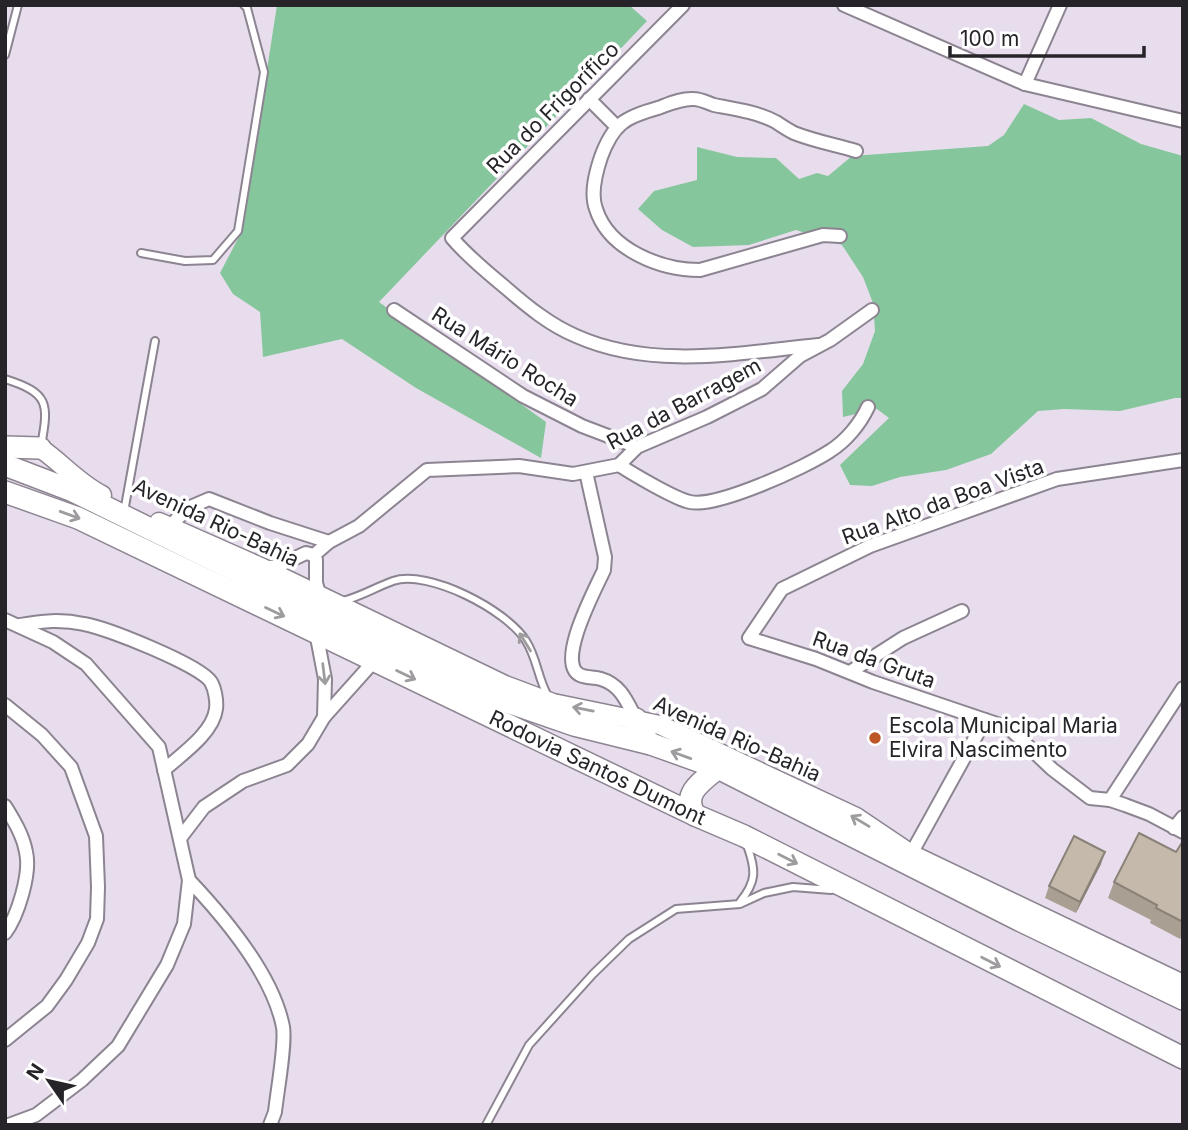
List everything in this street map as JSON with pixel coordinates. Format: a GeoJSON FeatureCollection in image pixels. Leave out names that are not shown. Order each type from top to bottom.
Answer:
{"type":"FeatureCollection","features":[{"type":"Feature","properties":{"kind":"highway"},"geometry":{"type":"LineString","coordinates":[[5,447],[40,448]]}},
{"type":"Feature","properties":{"kind":"highway","name":"Rodovia Santos Dumont"},"geometry":{"type":"LineString","coordinates":[[5,465],[125,511],[490,696],[575,725],[651,744],[730,769],[1017,919],[1181,993]]}},
{"type":"Feature","properties":{"kind":"highway","name":"Rodovia Santos Dumont"},"geometry":{"type":"LineString","coordinates":[[5,492],[78,518],[695,815],[744,836],[1183,1058]]}},
{"type":"Feature","properties":{"kind":"highway"},"geometry":{"type":"LineString","coordinates":[[636,719],[639,731],[651,744]]}},
{"type":"Feature","properties":{"kind":"highway"},"geometry":{"type":"LineString","coordinates":[[695,815],[691,808],[690,794],[699,783],[730,769]]}},
{"type":"Feature","properties":{"kind":"highway"},"geometry":{"type":"LineString","coordinates":[[1152,970],[1181,993]]}},
{"type":"Feature","properties":{"kind":"street","name":"Rua do Frigorífico"},"geometry":{"type":"LineString","coordinates":[[682,5],[452,238],[471,260],[531,309],[576,336],[600,345],[631,353],[662,356],[713,356],[818,345]]}},
{"type":"Feature","properties":{"kind":"street"},"geometry":{"type":"LineString","coordinates":[[844,5],[1025,84],[1183,121]]}},
{"type":"Feature","properties":{"kind":"street"},"geometry":{"type":"LineString","coordinates":[[1025,84],[1060,5]]}},
{"type":"Feature","properties":{"kind":"street"},"geometry":{"type":"LineString","coordinates":[[589,99],[616,126]]}},
{"type":"Feature","properties":{"kind":"street"},"geometry":{"type":"LineString","coordinates":[[839,236],[823,235],[700,270],[670,267],[635,253],[600,220],[594,206],[598,165],[616,126],[644,111],[695,99],[757,115],[775,121],[792,132],[856,151]]}},
{"type":"Feature","properties":{"kind":"street","name":"Rua Mário Rocha"},"geometry":{"type":"LineString","coordinates":[[394,310],[523,396],[582,426],[637,447]]}},
{"type":"Feature","properties":{"kind":"street","name":"Rua da Barragem"},"geometry":{"type":"LineString","coordinates":[[263,568],[278,566],[306,553],[314,555],[329,542],[359,526],[427,470],[519,466],[573,474],[619,465],[637,447],[707,417],[762,389],[800,356],[830,340],[872,310]]}},
{"type":"Feature","properties":{"kind":"street"},"geometry":{"type":"LineString","coordinates":[[619,465],[690,502],[707,502],[749,489],[831,451],[850,434],[869,407]]}},
{"type":"Feature","properties":{"kind":"street","name":"Avenida Rio-Bahia"},"geometry":{"type":"LineString","coordinates":[[40,448],[86,487],[125,511]]}},
{"type":"Feature","properties":{"kind":"street","name":"Rua Alto da Boa Vista"},"geometry":{"type":"LineString","coordinates":[[749,638],[782,589],[870,546],[1057,480],[1183,460]]}},
{"type":"Feature","properties":{"kind":"street"},"geometry":{"type":"LineString","coordinates":[[586,472],[604,557],[604,570],[572,646],[570,663],[574,671],[581,676],[604,680],[621,690],[636,719]]}},
{"type":"Feature","properties":{"kind":"street"},"geometry":{"type":"LineString","coordinates":[[165,531],[188,508],[209,499],[329,542]]}},
{"type":"Feature","properties":{"kind":"street","name":"Avenida Rio-Bahia"},"geometry":{"type":"LineString","coordinates":[[165,531],[263,568],[505,685],[553,703],[660,725],[730,769],[856,817],[911,854],[1152,970]]}},
{"type":"Feature","properties":{"kind":"street"},"geometry":{"type":"LineString","coordinates":[[314,555],[316,583],[323,599]]}},
{"type":"Feature","properties":{"kind":"street"},"geometry":{"type":"LineString","coordinates":[[850,672],[903,638],[962,611]]}},
{"type":"Feature","properties":{"kind":"street"},"geometry":{"type":"LineString","coordinates":[[5,620],[54,642],[86,664],[159,747],[189,880],[184,924],[167,965],[118,1046],[37,1120],[9,1125]]}},
{"type":"Feature","properties":{"kind":"street"},"geometry":{"type":"LineString","coordinates":[[19,625],[53,620],[86,624],[160,652],[194,668],[211,681],[216,696],[213,719],[190,746],[164,770]]}},
{"type":"Feature","properties":{"kind":"street"},"geometry":{"type":"LineString","coordinates":[[316,632],[325,679],[324,718]]}},
{"type":"Feature","properties":{"kind":"street","name":"Rua da Gruta"},"geometry":{"type":"LineString","coordinates":[[749,638],[1009,727],[1052,769],[1090,798],[1110,800],[1149,814],[1179,830]]}},
{"type":"Feature","properties":{"kind":"street"},"geometry":{"type":"LineString","coordinates":[[180,837],[204,807],[243,781],[287,765],[308,744],[324,718],[375,660]]}},
{"type":"Feature","properties":{"kind":"street"},"geometry":{"type":"LineString","coordinates":[[1110,800],[1183,688]]}},
{"type":"Feature","properties":{"kind":"street"},"geometry":{"type":"LineString","coordinates":[[5,705],[43,735],[71,767],[96,836],[98,887],[97,919],[88,943],[66,980],[47,1006],[5,1040]]}},
{"type":"Feature","properties":{"kind":"street"},"geometry":{"type":"LineString","coordinates":[[911,854],[985,720]]}},
{"type":"Feature","properties":{"kind":"street"},"geometry":{"type":"LineString","coordinates":[[5,806],[18,827],[27,854],[23,891],[5,933]]}},
{"type":"Feature","properties":{"kind":"street"},"geometry":{"type":"LineString","coordinates":[[1179,830],[1183,817]]}},
{"type":"Feature","properties":{"kind":"street"},"geometry":{"type":"LineString","coordinates":[[189,880],[224,917],[273,994],[283,1030],[275,1112],[270,1125]]}},
{"type":"Feature","properties":{"kind":"lane"},"geometry":{"type":"LineString","coordinates":[[5,55],[18,5]]}},
{"type":"Feature","properties":{"kind":"lane"},"geometry":{"type":"LineString","coordinates":[[141,253],[185,261],[212,260],[238,230],[264,72],[244,5]]}},
{"type":"Feature","properties":{"kind":"lane"},"geometry":{"type":"LineString","coordinates":[[125,511],[155,341]]}},
{"type":"Feature","properties":{"kind":"lane"},"geometry":{"type":"LineString","coordinates":[[5,379],[39,394],[46,408],[40,448]]}},
{"type":"Feature","properties":{"kind":"lane"},"geometry":{"type":"LineString","coordinates":[[323,599],[343,601],[359,597],[394,580],[428,583],[460,592],[496,612],[525,639],[544,689],[553,703]]}},
{"type":"Feature","properties":{"kind":"lane"},"geometry":{"type":"LineString","coordinates":[[740,904],[751,887],[754,870],[744,836]]}},
{"type":"Feature","properties":{"kind":"lane"},"geometry":{"type":"LineString","coordinates":[[486,1125],[529,1045],[593,974],[629,939],[676,909],[740,904],[779,889],[807,887],[834,891],[876,904]]}},
{"type":"Feature","properties":{"kind":"green space"},"geometry":{"type":"Polygon","coordinates":[[[277,5],[629,5],[647,21],[379,302],[546,422],[541,458],[416,388],[342,339],[263,357],[260,312],[233,294],[220,273],[242,231],[277,5]]]}},
{"type":"Feature","properties":{"kind":"green space"},"geometry":{"type":"Polygon","coordinates":[[[1024,104],[1059,120],[1091,118],[1141,144],[1183,156],[1183,398],[1120,411],[1038,411],[991,454],[946,470],[900,477],[872,486],[850,485],[840,465],[889,418],[877,409],[843,417],[842,391],[863,364],[875,331],[873,303],[863,277],[842,245],[796,230],[749,245],[693,247],[662,230],[638,209],[654,191],[697,180],[697,147],[737,157],[776,158],[799,179],[817,173],[828,176],[852,156],[988,146],[1004,135],[1024,104]]]}},
{"type":"Feature","properties":{"kind":"building"},"geometry":{"type":"Polygon","coordinates":[[[1139,833],[1176,852],[1183,841],[1183,922],[1114,882],[1139,833]]]}},
{"type":"Feature","properties":{"kind":"building"},"geometry":{"type":"Polygon","coordinates":[[[1074,836],[1105,852],[1080,902],[1049,886],[1074,836]]]}},
{"type":"Feature","properties":{"kind":"place","name":"Escola Municipal Maria Elvira Nascimento"},"geometry":{"type":"Point","coordinates":[875,738]}}]}
